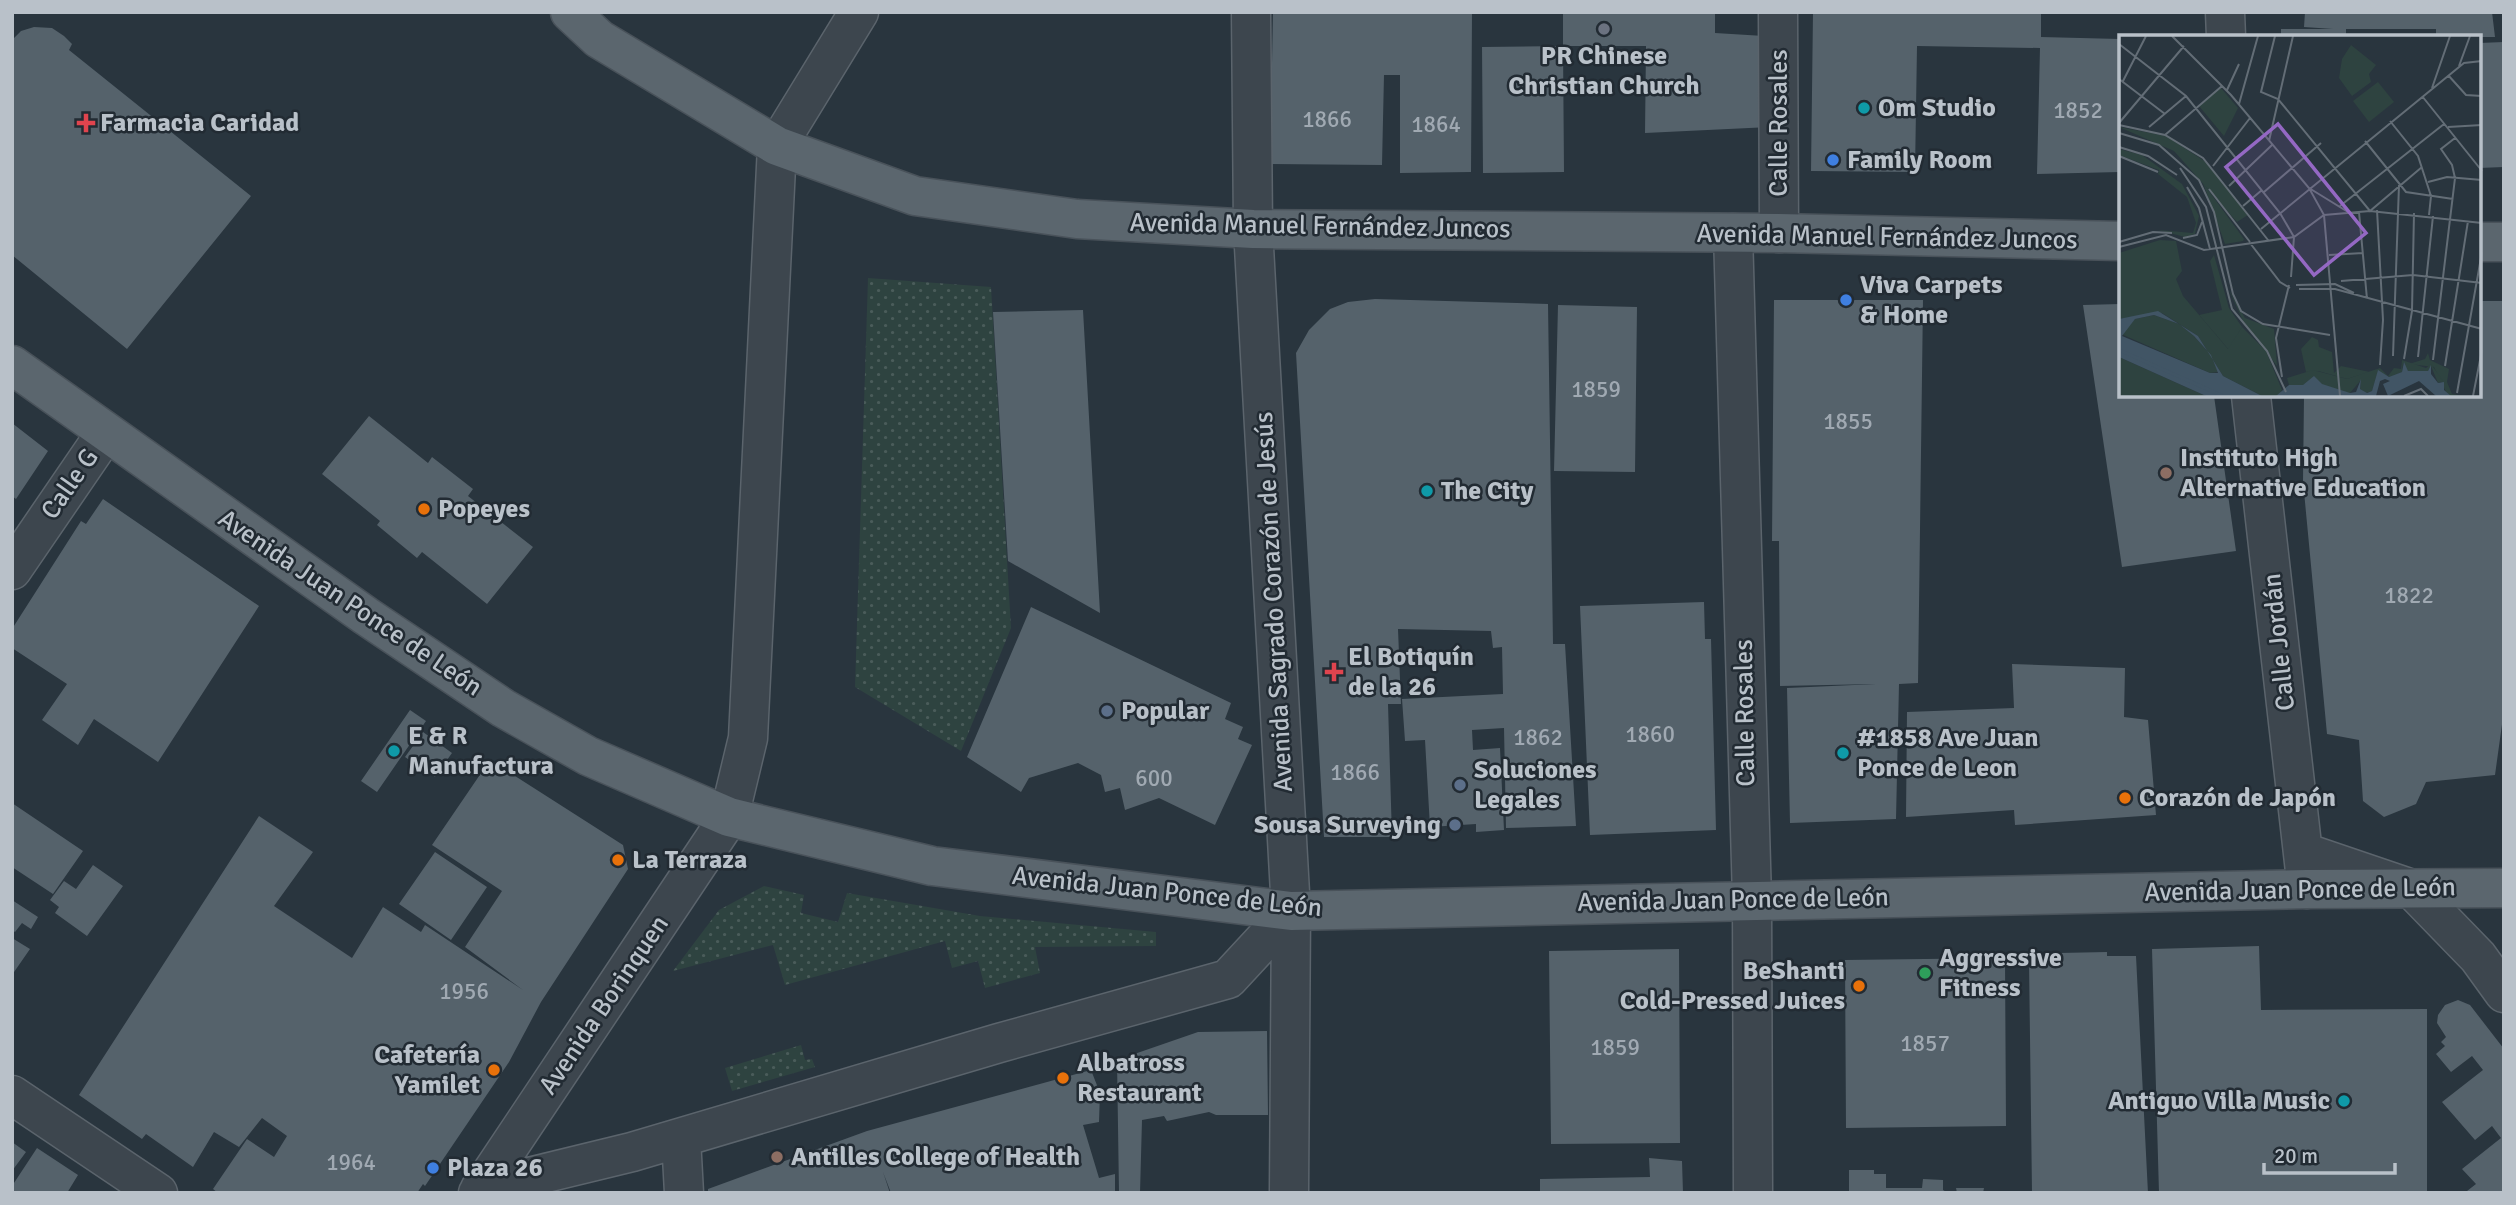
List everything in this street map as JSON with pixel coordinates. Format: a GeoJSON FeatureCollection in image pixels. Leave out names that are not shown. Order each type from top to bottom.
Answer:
{"type":"FeatureCollection","features":[{"type":"Feature","properties":{"kind":"main road","name":"Avenida Manuel Fernández Juncos"},"geometry":{"type":"LineString","coordinates":[[570,12],[599,38],[777,146],[915,196],[1076,219],[1253,229],[1779,233],[2119,241]]}},
{"type":"Feature","properties":{"kind":"main road"},"geometry":{"type":"LineString","coordinates":[[2481,242],[2504,242]]}},
{"type":"Feature","properties":{"kind":"main road","name":"Avenida Juan Ponce de León"},"geometry":{"type":"LineString","coordinates":[[12,365],[106,434],[503,708],[588,756],[729,817],[932,866],[1291,911],[1764,899],[2305,871],[2412,889],[2504,888]]}},
{"type":"Feature","properties":{"kind":"street"},"geometry":{"type":"LineString","coordinates":[[729,817],[748,738],[777,146],[859,12]]}},
{"type":"Feature","properties":{"kind":"street","name":"Avenida Sagrado Corazón de Jesús"},"geometry":{"type":"LineString","coordinates":[[1251,12],[1253,229],[1291,911],[1289,1193]]}},
{"type":"Feature","properties":{"kind":"street","name":"Calle Rosales"},"geometry":{"type":"LineString","coordinates":[[1778,12],[1779,233]]}},
{"type":"Feature","properties":{"kind":"street"},"geometry":{"type":"LineString","coordinates":[[2225,12],[2226,35]]}},
{"type":"Feature","properties":{"kind":"street","name":"Calle Rosales"},"geometry":{"type":"LineString","coordinates":[[1734,233],[1780,1193]]}},
{"type":"Feature","properties":{"kind":"street","name":"Calle Jordán"},"geometry":{"type":"LineString","coordinates":[[2251,397],[2305,871]]}},
{"type":"Feature","properties":{"kind":"street","name":"Calle G"},"geometry":{"type":"LineString","coordinates":[[12,570],[106,434]]}},
{"type":"Feature","properties":{"kind":"street","name":"Avenida Borinquen"},"geometry":{"type":"LineString","coordinates":[[479,1191],[729,817]]}},
{"type":"Feature","properties":{"kind":"street"},"geometry":{"type":"LineString","coordinates":[[2412,889],[2478,957],[2504,993]]}},
{"type":"Feature","properties":{"kind":"street","name":"Calle Rosales"},"geometry":{"type":"LineString","coordinates":[[1754,1193],[1764,899]]}},
{"type":"Feature","properties":{"kind":"street"},"geometry":{"type":"LineString","coordinates":[[479,1191],[681,1138],[999,1043],[1228,979],[1291,911]]}},
{"type":"Feature","properties":{"kind":"street"},"geometry":{"type":"LineString","coordinates":[[12,1095],[158,1193]]}},
{"type":"Feature","properties":{"kind":"street"},"geometry":{"type":"LineString","coordinates":[[681,1138],[684,1193]]}},
{"type":"Feature","properties":{"kind":"green space"},"geometry":{"type":"Polygon","coordinates":[[[868,278],[991,287],[1011,628],[961,751],[855,687],[868,278]]]}},
{"type":"Feature","properties":{"kind":"green space"},"geometry":{"type":"Polygon","coordinates":[[[764,886],[804,895],[801,913],[838,922],[847,893],[980,916],[1156,932],[1156,946],[1035,947],[1040,973],[985,988],[978,961],[952,968],[945,941],[785,985],[773,945],[673,971],[719,910],[764,886]]]}},
{"type":"Feature","properties":{"kind":"green space"},"geometry":{"type":"Polygon","coordinates":[[[801,1045],[805,1060],[812,1059],[815,1067],[732,1091],[725,1068],[801,1045]]]}},
{"type":"Feature","properties":{"kind":"building"},"geometry":{"type":"Polygon","coordinates":[[[1273,12],[1472,12],[1471,172],[1400,173],[1400,75],[1384,75],[1382,165],[1270,164],[1273,12]]]}},
{"type":"Feature","properties":{"kind":"building"},"geometry":{"type":"Polygon","coordinates":[[[1563,12],[1715,12],[1715,33],[1764,36],[1770,127],[1645,133],[1646,46],[1563,46],[1563,12]]]}},
{"type":"Feature","properties":{"kind":"building"},"geometry":{"type":"Polygon","coordinates":[[[1813,12],[2041,12],[2041,37],[2119,39],[2119,172],[2037,174],[2040,48],[1917,46],[1915,172],[1811,171],[1813,12]]]}},
{"type":"Feature","properties":{"kind":"building"},"geometry":{"type":"Polygon","coordinates":[[[2305,12],[2492,12],[2495,37],[2436,35],[2436,29],[2346,29],[2346,35],[2281,35],[2281,29],[2333,29],[2304,27],[2305,12]]]}},
{"type":"Feature","properties":{"kind":"building","name":"Farmacia Caridad"},"geometry":{"type":"Polygon","coordinates":[[[34,27],[52,28],[64,36],[72,44],[69,50],[251,196],[127,349],[12,255],[12,40],[21,31],[34,27]]]}},
{"type":"Feature","properties":{"kind":"building"},"geometry":{"type":"Polygon","coordinates":[[[2504,42],[2504,167],[2481,168],[2481,43],[2504,42]]]}},
{"type":"Feature","properties":{"kind":"building"},"geometry":{"type":"Polygon","coordinates":[[[1563,46],[1564,172],[1483,173],[1482,47],[1563,46]]]}},
{"type":"Feature","properties":{"kind":"building","name":"The City"},"geometry":{"type":"Polygon","coordinates":[[[1375,299],[1548,304],[1553,644],[1565,644],[1576,826],[1506,828],[1504,728],[1472,730],[1473,750],[1500,748],[1504,830],[1476,832],[1476,824],[1430,827],[1425,740],[1405,741],[1402,699],[1503,694],[1502,647],[1493,648],[1491,631],[1398,629],[1401,704],[1388,704],[1392,837],[1324,837],[1296,353],[1309,330],[1330,309],[1348,302],[1375,299]]]}},
{"type":"Feature","properties":{"kind":"building"},"geometry":{"type":"Polygon","coordinates":[[[1774,300],[1923,300],[1918,683],[1899,684],[1896,819],[1790,823],[1787,688],[1876,684],[1780,686],[1779,541],[1772,541],[1774,300]]]}},
{"type":"Feature","properties":{"kind":"building"},"geometry":{"type":"Polygon","coordinates":[[[2481,301],[2504,301],[2504,710],[2495,775],[2426,782],[2416,804],[2384,817],[2363,801],[2359,740],[2327,734],[2303,481],[2304,397],[2481,397],[2481,301]]]}},
{"type":"Feature","properties":{"kind":"building","name":"Instituto High Alternative Education"},"geometry":{"type":"Polygon","coordinates":[[[2119,304],[2119,397],[2214,397],[2236,551],[2122,567],[2083,305],[2119,304]]]}},
{"type":"Feature","properties":{"kind":"building"},"geometry":{"type":"Polygon","coordinates":[[[1558,305],[1637,307],[1635,472],[1554,471],[1558,305]]]}},
{"type":"Feature","properties":{"kind":"building"},"geometry":{"type":"Polygon","coordinates":[[[1083,310],[1100,613],[1008,561],[993,312],[1083,310]]]}},
{"type":"Feature","properties":{"kind":"building","name":"Popeyes"},"geometry":{"type":"Polygon","coordinates":[[[369,416],[428,463],[432,457],[473,489],[468,496],[533,547],[487,604],[422,552],[417,558],[377,525],[380,521],[322,474],[369,416]]]}},
{"type":"Feature","properties":{"kind":"building"},"geometry":{"type":"Polygon","coordinates":[[[12,423],[48,451],[16,499],[12,496],[12,423]]]}},
{"type":"Feature","properties":{"kind":"building"},"geometry":{"type":"Polygon","coordinates":[[[103,499],[259,606],[158,762],[94,719],[78,745],[42,720],[67,684],[12,648],[12,629],[81,521],[86,524],[103,499]]]}},
{"type":"Feature","properties":{"kind":"building"},"geometry":{"type":"Polygon","coordinates":[[[1704,602],[1705,639],[1711,639],[1716,830],[1590,835],[1580,606],[1704,602]]]}},
{"type":"Feature","properties":{"kind":"building","name":"Popular"},"geometry":{"type":"Polygon","coordinates":[[[1031,607],[1231,703],[1225,719],[1243,727],[1238,739],[1252,745],[1215,825],[1159,798],[1125,810],[1120,788],[1105,792],[1101,775],[1078,763],[1029,778],[1021,792],[967,757],[1031,607]]]}},
{"type":"Feature","properties":{"kind":"building"},"geometry":{"type":"Polygon","coordinates":[[[2012,664],[2125,668],[2124,717],[2148,720],[2156,815],[2015,825],[2014,810],[1906,817],[1907,712],[2014,708],[2012,664]]]}},
{"type":"Feature","properties":{"kind":"building","name":"E & R Manufactura"},"geometry":{"type":"Polygon","coordinates":[[[410,710],[426,721],[377,792],[361,781],[410,710]]]}},
{"type":"Feature","properties":{"kind":"building"},"geometry":{"type":"Polygon","coordinates":[[[423,732],[452,753],[435,777],[405,757],[423,732]]]}},
{"type":"Feature","properties":{"kind":"building"},"geometry":{"type":"Polygon","coordinates":[[[490,760],[623,845],[628,869],[541,1002],[509,1062],[425,1186],[423,1184],[417,1193],[218,1193],[213,1189],[247,1139],[274,1157],[287,1136],[262,1118],[239,1147],[214,1132],[193,1167],[146,1134],[142,1139],[79,1095],[259,816],[313,852],[274,906],[352,958],[383,907],[421,932],[425,925],[523,990],[465,947],[502,891],[432,845],[490,760]]]}},
{"type":"Feature","properties":{"kind":"building"},"geometry":{"type":"Polygon","coordinates":[[[12,803],[83,851],[53,894],[12,867],[12,803]]]}},
{"type":"Feature","properties":{"kind":"building"},"geometry":{"type":"Polygon","coordinates":[[[435,852],[487,887],[451,940],[399,904],[435,852]]]}},
{"type":"Feature","properties":{"kind":"building"},"geometry":{"type":"Polygon","coordinates":[[[93,865],[123,886],[87,936],[55,913],[59,907],[50,900],[64,881],[76,889],[93,865]]]}},
{"type":"Feature","properties":{"kind":"building"},"geometry":{"type":"Polygon","coordinates":[[[12,900],[38,917],[31,929],[22,923],[15,932],[12,930],[12,900]]]}},
{"type":"Feature","properties":{"kind":"building"},"geometry":{"type":"Polygon","coordinates":[[[12,938],[30,949],[12,975],[12,938]]]}},
{"type":"Feature","properties":{"kind":"building"},"geometry":{"type":"Polygon","coordinates":[[[2259,946],[2261,1010],[2427,1009],[2427,1193],[2159,1193],[2152,949],[2259,946]]]}},
{"type":"Feature","properties":{"kind":"building"},"geometry":{"type":"Polygon","coordinates":[[[1679,949],[1680,1143],[1551,1144],[1549,951],[1679,949]]]}},
{"type":"Feature","properties":{"kind":"building"},"geometry":{"type":"Polygon","coordinates":[[[2107,952],[2107,956],[2136,956],[2148,1193],[2032,1193],[2029,960],[2059,959],[2059,953],[2107,952]]]}},
{"type":"Feature","properties":{"kind":"building"},"geometry":{"type":"Polygon","coordinates":[[[2005,958],[2006,1126],[1846,1128],[1845,960],[2005,958]]]}},
{"type":"Feature","properties":{"kind":"building"},"geometry":{"type":"Polygon","coordinates":[[[2458,1000],[2470,1005],[2504,1049],[2504,1193],[2467,1191],[2476,1184],[2462,1169],[2501,1138],[2492,1126],[2475,1140],[2442,1102],[2483,1070],[2472,1056],[2451,1072],[2436,1054],[2445,1046],[2441,1042],[2446,1037],[2437,1023],[2438,1015],[2445,1005],[2458,1000]]]}},
{"type":"Feature","properties":{"kind":"building"},"geometry":{"type":"Polygon","coordinates":[[[1267,1031],[1268,1115],[1216,1115],[1209,1112],[1167,1121],[1164,1116],[1142,1120],[1140,1193],[1119,1193],[1117,1060],[1198,1032],[1267,1031]]]}},
{"type":"Feature","properties":{"kind":"building"},"geometry":{"type":"Polygon","coordinates":[[[1091,1070],[1100,1093],[1099,1122],[1083,1125],[1099,1178],[1115,1174],[1115,1193],[891,1193],[883,1172],[890,1193],[708,1193],[708,1189],[867,1131],[1091,1070]]]}},
{"type":"Feature","properties":{"kind":"building"},"geometry":{"type":"Polygon","coordinates":[[[12,1142],[26,1152],[12,1171],[12,1142]]]}},
{"type":"Feature","properties":{"kind":"building"},"geometry":{"type":"Polygon","coordinates":[[[37,1148],[78,1175],[67,1193],[12,1193],[12,1186],[37,1148]]]}},
{"type":"Feature","properties":{"kind":"building"},"geometry":{"type":"Polygon","coordinates":[[[1649,1158],[1682,1161],[1683,1193],[1540,1193],[1540,1179],[1650,1177],[1649,1158]]]}},
{"type":"Feature","properties":{"kind":"building"},"geometry":{"type":"Polygon","coordinates":[[[1849,1170],[1874,1170],[1874,1174],[1886,1174],[1886,1188],[1922,1188],[1923,1179],[1943,1180],[1943,1190],[1948,1193],[1849,1193],[1849,1170]]]}},
{"type":"Feature","properties":{"kind":"building"},"geometry":{"type":"Polygon","coordinates":[[[1956,1188],[1984,1188],[1983,1193],[1957,1193],[1956,1188]]]}},
{"type":"Feature","properties":{"kind":"place","name":"PR Chinese Christian Church"},"geometry":{"type":"Point","coordinates":[1604,29]}},
{"type":"Feature","properties":{"kind":"place","name":"Om Studio"},"geometry":{"type":"Point","coordinates":[1864,108]}},
{"type":"Feature","properties":{"kind":"place","name":"Farmacia Caridad"},"geometry":{"type":"Point","coordinates":[86,123]}},
{"type":"Feature","properties":{"kind":"place","name":"Family Room"},"geometry":{"type":"Point","coordinates":[1833,160]}},
{"type":"Feature","properties":{"kind":"place","name":"Viva Carpets & Home"},"geometry":{"type":"Point","coordinates":[1846,300]}},
{"type":"Feature","properties":{"kind":"place","name":"Instituto High Alternative Education"},"geometry":{"type":"Point","coordinates":[2166,473]}},
{"type":"Feature","properties":{"kind":"place","name":"The City"},"geometry":{"type":"Point","coordinates":[1427,491]}},
{"type":"Feature","properties":{"kind":"place","name":"Popeyes"},"geometry":{"type":"Point","coordinates":[424,509]}},
{"type":"Feature","properties":{"kind":"place","name":"El Botiquín de la 26"},"geometry":{"type":"Point","coordinates":[1334,672]}},
{"type":"Feature","properties":{"kind":"place","name":"Popular"},"geometry":{"type":"Point","coordinates":[1107,711]}},
{"type":"Feature","properties":{"kind":"place","name":"E & R Manufactura"},"geometry":{"type":"Point","coordinates":[394,751]}},
{"type":"Feature","properties":{"kind":"place","name":"#1858 Ave Juan Ponce de Leon"},"geometry":{"type":"Point","coordinates":[1843,753]}},
{"type":"Feature","properties":{"kind":"place","name":"Soluciones Legales"},"geometry":{"type":"Point","coordinates":[1460,785]}},
{"type":"Feature","properties":{"kind":"place","name":"Corazón de Japón"},"geometry":{"type":"Point","coordinates":[2125,798]}},
{"type":"Feature","properties":{"kind":"place","name":"Sousa Surveying"},"geometry":{"type":"Point","coordinates":[1455,825]}},
{"type":"Feature","properties":{"kind":"place","name":"La Terraza"},"geometry":{"type":"Point","coordinates":[618,860]}},
{"type":"Feature","properties":{"kind":"place","name":"Aggressive Fitness"},"geometry":{"type":"Point","coordinates":[1925,973]}},
{"type":"Feature","properties":{"kind":"place","name":"BeShanti Cold-Pressed Juices"},"geometry":{"type":"Point","coordinates":[1859,986]}},
{"type":"Feature","properties":{"kind":"place","name":"Cafetería Yamilet"},"geometry":{"type":"Point","coordinates":[494,1070]}},
{"type":"Feature","properties":{"kind":"place","name":"Albatross Restaurant"},"geometry":{"type":"Point","coordinates":[1063,1078]}},
{"type":"Feature","properties":{"kind":"place","name":"Antiguo Villa Music"},"geometry":{"type":"Point","coordinates":[2344,1101]}},
{"type":"Feature","properties":{"kind":"place","name":"Antilles College of Health"},"geometry":{"type":"Point","coordinates":[777,1157]}},
{"type":"Feature","properties":{"kind":"place","name":"Plaza 26"},"geometry":{"type":"Point","coordinates":[433,1168]}}]}
